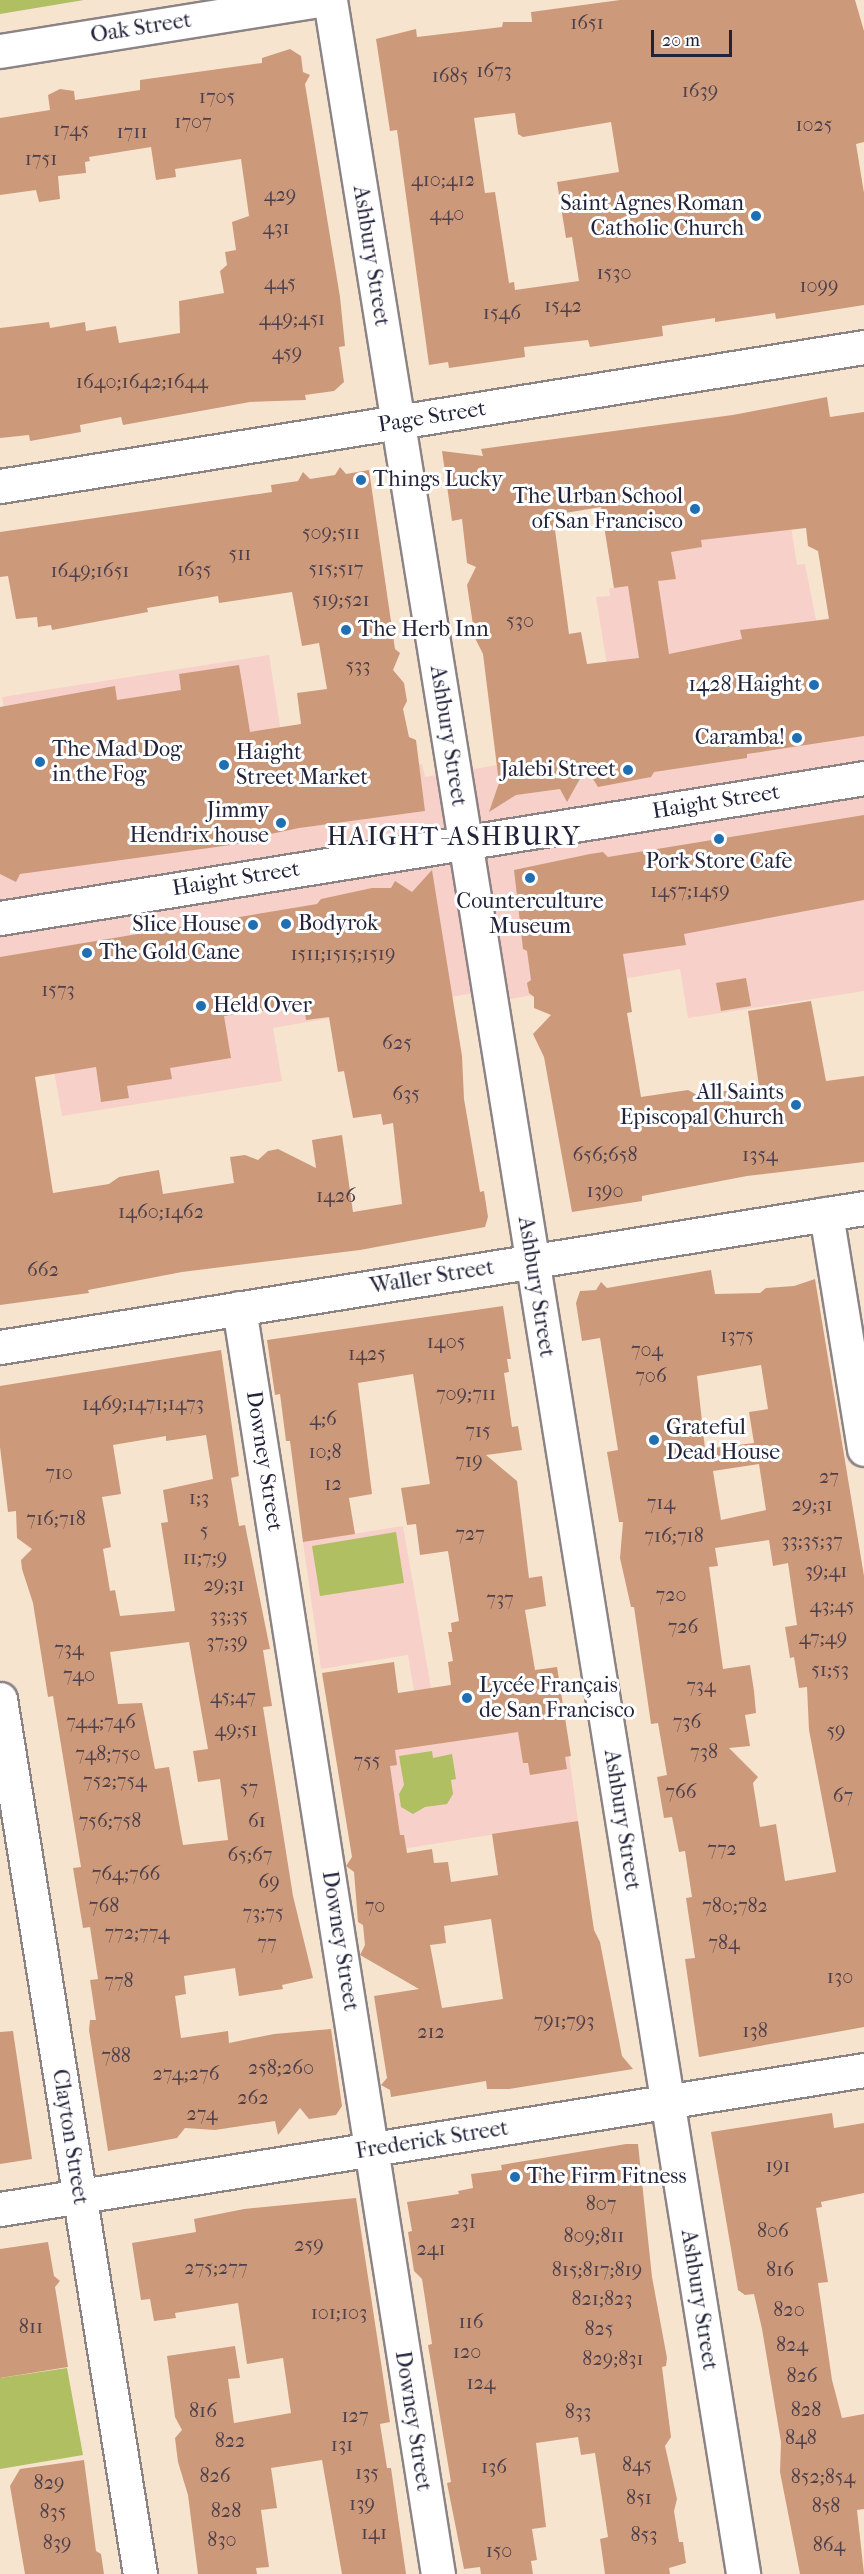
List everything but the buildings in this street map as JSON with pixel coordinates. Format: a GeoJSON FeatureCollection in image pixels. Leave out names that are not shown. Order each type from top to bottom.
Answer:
{"type":"FeatureCollection","features":[{"type":"Feature","properties":{"kind":"street","name":"Oak Street"},"geometry":{"type":"LineString","coordinates":[[0,51],[317,0]]}},
{"type":"Feature","properties":{"kind":"street","name":"Ashbury Street"},"geometry":{"type":"LineString","coordinates":[[330,0],[743,2574]]}},
{"type":"Feature","properties":{"kind":"street","name":"Page Street"},"geometry":{"type":"LineString","coordinates":[[0,486],[864,347]]}},
{"type":"Feature","properties":{"kind":"street","name":"Haight Street"},"geometry":{"type":"LineString","coordinates":[[0,918],[864,778]]}},
{"type":"Feature","properties":{"kind":"street","name":"Waller Street"},"geometry":{"type":"LineString","coordinates":[[0,1347],[864,1208]]}},
{"type":"Feature","properties":{"kind":"street"},"geometry":{"type":"LineString","coordinates":[[826,1214],[864,1449]]}},
{"type":"Feature","properties":{"kind":"street","name":"Downey Street"},"geometry":{"type":"LineString","coordinates":[[239,1308],[438,2574]]}},
{"type":"Feature","properties":{"kind":"street","name":"Clayton Street"},"geometry":{"type":"LineString","coordinates":[[0,1699],[140,2574]]}},
{"type":"Feature","properties":{"kind":"street","name":"Frederick Street"},"geometry":{"type":"LineString","coordinates":[[0,2209],[864,2070]]}},
{"type":"Feature","properties":{"kind":"shaded area"},"geometry":{"type":"Polygon","coordinates":[[[773,409],[797,565],[805,564],[816,620],[864,613],[864,991],[688,1018],[680,969],[510,999],[508,987],[273,1028],[282,1081],[62,1116],[48,1037],[0,1046],[0,795],[17,792],[2,697],[269,655],[289,784],[422,764],[425,777],[620,745],[596,597],[610,596],[609,588],[614,588],[590,435],[773,409]]]}},
{"type":"Feature","properties":{"kind":"shaded area","name":"Lycée Français de San Francisco"},"geometry":{"type":"Polygon","coordinates":[[[403,1526],[431,1688],[557,1667],[578,1821],[352,1857],[414,1691],[408,1655],[321,1669],[303,1542],[403,1526]]]}},
{"type":"Feature","properties":{"kind":"green space"},"geometry":{"type":"Polygon","coordinates":[[[0,0],[84,0],[0,14],[0,0]]]}},
{"type":"Feature","properties":{"kind":"green space"},"geometry":{"type":"Polygon","coordinates":[[[396,1532],[404,1583],[320,1596],[312,1546],[396,1532]]]}},
{"type":"Feature","properties":{"kind":"green space"},"geometry":{"type":"Polygon","coordinates":[[[432,1751],[433,1758],[452,1754],[456,1779],[451,1780],[453,1794],[447,1804],[425,1807],[413,1814],[401,1807],[399,1794],[404,1785],[399,1756],[432,1751]]]}},
{"type":"Feature","properties":{"kind":"green space"},"geometry":{"type":"Polygon","coordinates":[[[67,2368],[83,2455],[0,2469],[0,2378],[67,2368]]]}},
{"type":"Feature","properties":{"kind":"place","name":"Saint Agnes Roman Catholic Church"},"geometry":{"type":"Point","coordinates":[756,216]}},
{"type":"Feature","properties":{"kind":"place","name":"Things Lucky"},"geometry":{"type":"Point","coordinates":[361,480]}},
{"type":"Feature","properties":{"kind":"place","name":"The Urban School of San Francisco"},"geometry":{"type":"Point","coordinates":[695,509]}},
{"type":"Feature","properties":{"kind":"place","name":"The Herb Inn"},"geometry":{"type":"Point","coordinates":[346,630]}},
{"type":"Feature","properties":{"kind":"place","name":"1428 Haight"},"geometry":{"type":"Point","coordinates":[814,685]}},
{"type":"Feature","properties":{"kind":"place","name":"Caramba!"},"geometry":{"type":"Point","coordinates":[797,738]}},
{"type":"Feature","properties":{"kind":"place","name":"The Mad Dog in the Fog"},"geometry":{"type":"Point","coordinates":[40,762]}},
{"type":"Feature","properties":{"kind":"place","name":"Haight Street Market"},"geometry":{"type":"Point","coordinates":[224,765]}},
{"type":"Feature","properties":{"kind":"place","name":"Jalebi Street"},"geometry":{"type":"Point","coordinates":[628,770]}},
{"type":"Feature","properties":{"kind":"place","name":"Jimmy Hendrix house"},"geometry":{"type":"Point","coordinates":[281,823]}},
{"type":"Feature","properties":{"kind":"place","name":"Pork Store Cafe"},"geometry":{"type":"Point","coordinates":[719,839]}},
{"type":"Feature","properties":{"kind":"place","name":"Counterculture Museum"},"geometry":{"type":"Point","coordinates":[530,878]}},
{"type":"Feature","properties":{"kind":"place","name":"Bodyrok"},"geometry":{"type":"Point","coordinates":[286,924]}},
{"type":"Feature","properties":{"kind":"place","name":"Slice House"},"geometry":{"type":"Point","coordinates":[253,925]}},
{"type":"Feature","properties":{"kind":"place","name":"The Gold Cane"},"geometry":{"type":"Point","coordinates":[87,953]}},
{"type":"Feature","properties":{"kind":"place","name":"Held Over"},"geometry":{"type":"Point","coordinates":[201,1006]}},
{"type":"Feature","properties":{"kind":"place","name":"All Saints Episcopal Church"},"geometry":{"type":"Point","coordinates":[796,1105]}},
{"type":"Feature","properties":{"kind":"place","name":"Grateful Dead House"},"geometry":{"type":"Point","coordinates":[654,1440]}},
{"type":"Feature","properties":{"kind":"place","name":"Lycée Français de San Francisco"},"geometry":{"type":"Point","coordinates":[467,1698]}},
{"type":"Feature","properties":{"kind":"place","name":"The Firm Fitness"},"geometry":{"type":"Point","coordinates":[515,2177]}},
{"type":"Feature","properties":{"kind":"district","name":"HAIGHT-ASHBURY"},"geometry":{"type":"Point","coordinates":[454,837]}}]}
